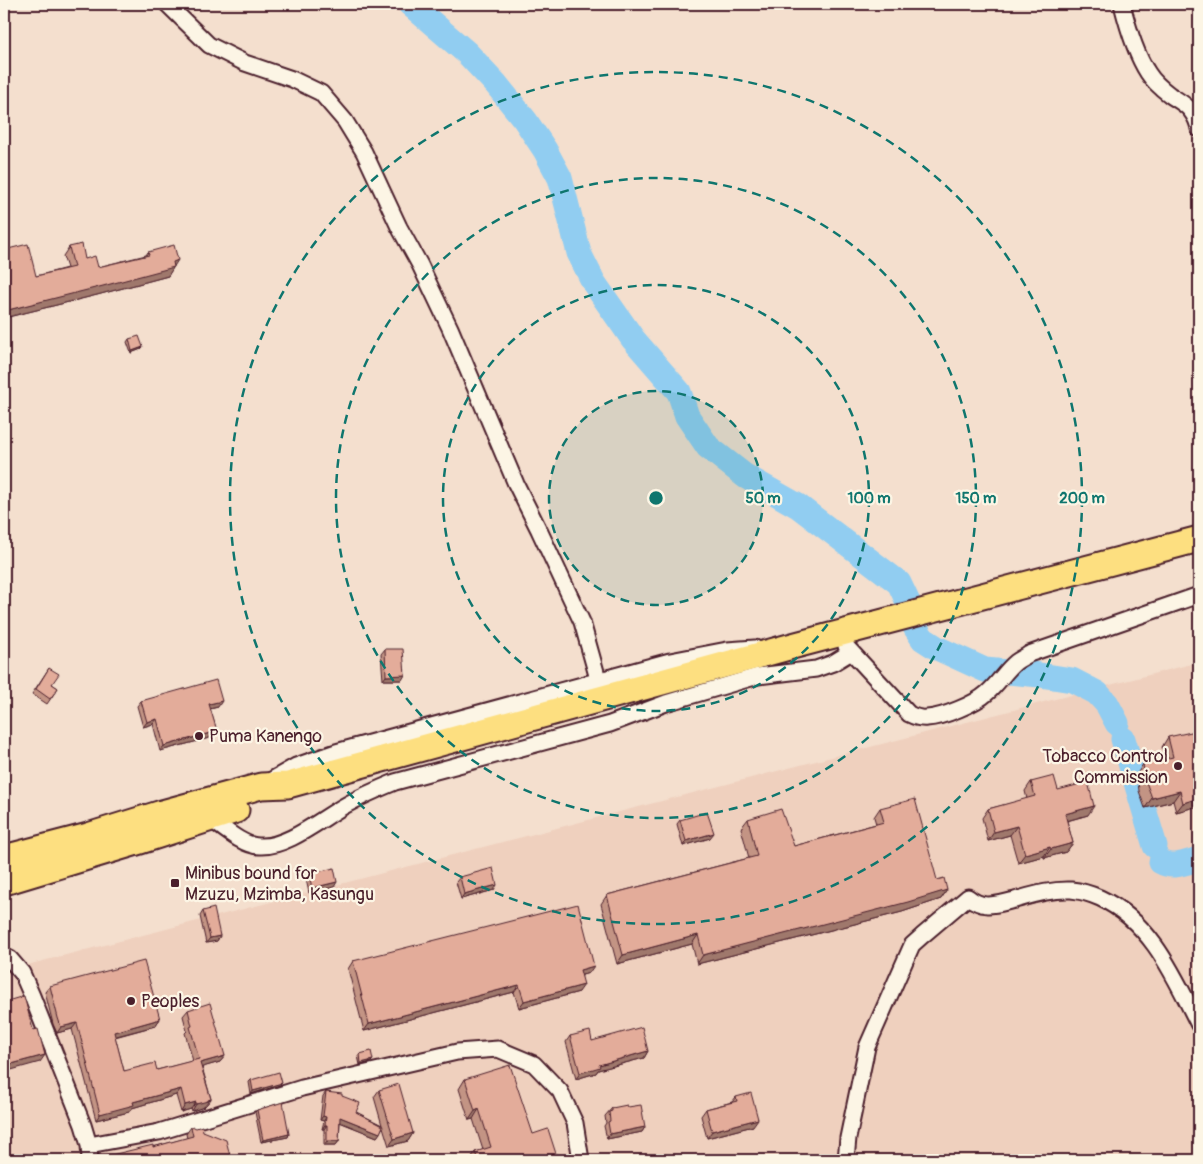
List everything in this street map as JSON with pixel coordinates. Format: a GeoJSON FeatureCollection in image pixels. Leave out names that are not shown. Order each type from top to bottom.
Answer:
{"type":"FeatureCollection","features":[{"type":"Feature","properties":{"kind":"highway"},"geometry":{"type":"LineString","coordinates":[[4,858],[261,786],[288,785],[796,646],[844,643],[1199,539]]}},
{"type":"Feature","properties":{"kind":"highway"},"geometry":{"type":"LineString","coordinates":[[4,882],[268,800],[288,785]]}},
{"type":"Feature","properties":{"kind":"street"},"geometry":{"type":"LineString","coordinates":[[167,4],[209,44],[245,64],[292,79],[321,93],[345,121],[364,152],[450,328],[516,484],[582,622],[598,680]]}},
{"type":"Feature","properties":{"kind":"street"},"geometry":{"type":"LineString","coordinates":[[1122,4],[1129,28],[1147,73],[1156,83],[1192,112],[1199,129]]}},
{"type":"Feature","properties":{"kind":"street"},"geometry":{"type":"LineString","coordinates":[[209,818],[245,843],[259,846],[274,844],[291,838],[344,806],[395,782],[610,724],[666,703],[758,676],[816,669],[833,663],[844,643],[909,714],[917,718],[942,715],[976,702],[988,693],[1017,661],[1029,654],[1199,595]]}},
{"type":"Feature","properties":{"kind":"street"},"geometry":{"type":"LineString","coordinates":[[261,786],[296,766],[336,752],[670,661],[727,650],[796,646]]}},
{"type":"Feature","properties":{"kind":"street"},"geometry":{"type":"LineString","coordinates":[[846,1160],[848,1138],[867,1047],[912,945],[968,897],[983,906],[1054,891],[1070,890],[1086,892],[1108,902],[1141,928],[1159,951],[1171,970],[1199,1025]]}},
{"type":"Feature","properties":{"kind":"street"},"geometry":{"type":"LineString","coordinates":[[4,956],[10,959],[22,973],[32,996],[83,1125],[89,1144],[90,1160]]}},
{"type":"Feature","properties":{"kind":"street"},"geometry":{"type":"LineString","coordinates":[[89,1144],[159,1132],[302,1088],[457,1052],[498,1049],[534,1064],[560,1091],[575,1124],[581,1160]]}},
{"type":"Feature","properties":{"kind":"shaded area"},"geometry":{"type":"Polygon","coordinates":[[[1199,662],[1199,1160],[4,1160],[4,971],[1199,662]]]}},
{"type":"Feature","properties":{"kind":"building"},"geometry":{"type":"Polygon","coordinates":[[[28,244],[36,276],[74,267],[69,247],[82,244],[85,259],[95,256],[98,267],[149,255],[148,252],[174,245],[178,260],[173,262],[174,267],[4,311],[4,250],[28,244]]]}},
{"type":"Feature","properties":{"kind":"building"},"geometry":{"type":"Polygon","coordinates":[[[139,336],[143,347],[132,351],[129,339],[139,336]]]}},
{"type":"Feature","properties":{"kind":"building"},"geometry":{"type":"Polygon","coordinates":[[[385,649],[403,649],[405,675],[386,676],[385,649]]]}},
{"type":"Feature","properties":{"kind":"building"},"geometry":{"type":"Polygon","coordinates":[[[49,668],[59,674],[52,684],[58,688],[50,699],[36,689],[49,668]]]}},
{"type":"Feature","properties":{"kind":"building"},"geometry":{"type":"Polygon","coordinates":[[[216,680],[222,701],[209,704],[217,731],[164,746],[157,719],[147,722],[141,701],[216,680]]]}},
{"type":"Feature","properties":{"kind":"building"},"geometry":{"type":"Polygon","coordinates":[[[1196,731],[1199,744],[1199,798],[1183,803],[1180,791],[1152,798],[1146,782],[1143,764],[1173,757],[1168,737],[1196,731]]]}},
{"type":"Feature","properties":{"kind":"building"},"geometry":{"type":"Polygon","coordinates":[[[1054,776],[1058,790],[1088,782],[1094,806],[1065,814],[1073,843],[1025,854],[1017,826],[994,832],[988,809],[1035,796],[1031,782],[1054,776]]]}},
{"type":"Feature","properties":{"kind":"building"},"geometry":{"type":"Polygon","coordinates":[[[915,799],[937,880],[944,878],[947,890],[908,902],[703,955],[698,935],[623,955],[607,895],[757,856],[748,819],[781,809],[794,846],[884,822],[880,808],[915,799]]]}},
{"type":"Feature","properties":{"kind":"building"},"geometry":{"type":"Polygon","coordinates":[[[707,812],[714,833],[686,841],[680,820],[707,812]]]}},
{"type":"Feature","properties":{"kind":"building"},"geometry":{"type":"Polygon","coordinates":[[[334,868],[337,882],[312,888],[309,874],[334,868]]]}},
{"type":"Feature","properties":{"kind":"building"},"geometry":{"type":"Polygon","coordinates":[[[493,868],[497,885],[464,894],[460,877],[493,868]]]}},
{"type":"Feature","properties":{"kind":"building"},"geometry":{"type":"Polygon","coordinates":[[[578,904],[594,966],[580,970],[584,985],[524,1001],[519,985],[369,1024],[353,961],[578,904]]]}},
{"type":"Feature","properties":{"kind":"building"},"geometry":{"type":"Polygon","coordinates":[[[214,908],[220,936],[210,938],[203,911],[214,908]]]}},
{"type":"Feature","properties":{"kind":"building"},"geometry":{"type":"Polygon","coordinates":[[[144,961],[160,1019],[114,1032],[124,1071],[155,1063],[157,1070],[199,1059],[190,1027],[192,1026],[188,1010],[210,1003],[225,1056],[200,1063],[211,1099],[208,1101],[185,1105],[181,1089],[133,1102],[134,1105],[100,1114],[77,1023],[61,1027],[50,986],[144,961]]]}},
{"type":"Feature","properties":{"kind":"building"},"geometry":{"type":"Polygon","coordinates":[[[24,996],[33,1030],[38,1029],[45,1055],[4,1066],[4,1002],[24,996]]]}},
{"type":"Feature","properties":{"kind":"building"},"geometry":{"type":"Polygon","coordinates":[[[642,1027],[648,1051],[599,1065],[600,1067],[580,1073],[570,1036],[590,1031],[592,1041],[642,1027]]]}},
{"type":"Feature","properties":{"kind":"building"},"geometry":{"type":"Polygon","coordinates":[[[371,1051],[373,1060],[361,1063],[360,1054],[371,1051]]]}},
{"type":"Feature","properties":{"kind":"building"},"geometry":{"type":"Polygon","coordinates":[[[510,1065],[533,1134],[548,1129],[558,1160],[478,1160],[475,1152],[491,1147],[479,1109],[475,1111],[465,1079],[510,1065]]]}},
{"type":"Feature","properties":{"kind":"building"},"geometry":{"type":"Polygon","coordinates":[[[279,1072],[282,1083],[253,1091],[251,1080],[279,1072]]]}},
{"type":"Feature","properties":{"kind":"building"},"geometry":{"type":"Polygon","coordinates":[[[399,1084],[413,1133],[394,1139],[379,1090],[399,1084]]]}},
{"type":"Feature","properties":{"kind":"building"},"geometry":{"type":"Polygon","coordinates":[[[326,1092],[342,1094],[342,1096],[360,1103],[356,1112],[383,1126],[380,1133],[340,1117],[339,1141],[327,1141],[326,1117],[323,1116],[326,1092]]]}},
{"type":"Feature","properties":{"kind":"building"},"geometry":{"type":"Polygon","coordinates":[[[751,1093],[758,1119],[712,1131],[706,1109],[737,1101],[736,1097],[751,1093]]]}},
{"type":"Feature","properties":{"kind":"building"},"geometry":{"type":"Polygon","coordinates":[[[283,1102],[289,1134],[263,1140],[257,1110],[283,1102]]]}},
{"type":"Feature","properties":{"kind":"building"},"geometry":{"type":"Polygon","coordinates":[[[627,1105],[628,1107],[641,1105],[645,1127],[610,1134],[609,1112],[612,1111],[612,1108],[627,1105]]]}},
{"type":"Feature","properties":{"kind":"building"},"geometry":{"type":"Polygon","coordinates":[[[192,1126],[196,1128],[202,1126],[203,1131],[226,1140],[231,1160],[103,1160],[102,1158],[193,1136],[192,1126]]]}},
{"type":"Feature","properties":{"kind":"waterway"},"geometry":{"type":"LineString","coordinates":[[410,4],[467,53],[496,84],[525,120],[545,150],[560,178],[579,253],[594,283],[633,339],[679,392],[687,416],[708,447],[745,476],[798,506],[899,583],[908,602]]}},
{"type":"Feature","properties":{"kind":"waterway"},"geometry":{"type":"LineString","coordinates":[[915,627],[923,639],[937,648],[985,670],[1072,680],[1097,693],[1107,704],[1117,723]]}},
{"type":"Feature","properties":{"kind":"waterway"},"geometry":{"type":"LineString","coordinates":[[1123,739],[1155,846]]}},
{"type":"Feature","properties":{"kind":"waterway"},"geometry":{"type":"LineString","coordinates":[[1161,862],[1175,865],[1199,859]]}},
{"type":"Feature","properties":{"kind":"place","name":"Puma Kanengo"},"geometry":{"type":"Point","coordinates":[199,736]}},
{"type":"Feature","properties":{"kind":"place","name":"Tobacco Control Commission"},"geometry":{"type":"Point","coordinates":[1178,766]}},
{"type":"Feature","properties":{"kind":"place","name":"Minibus bound for Mzuzu, Mzimba, Kasungu"},"geometry":{"type":"Point","coordinates":[175,883]}},
{"type":"Feature","properties":{"kind":"place","name":"Peoples"},"geometry":{"type":"Point","coordinates":[131,1001]}}]}
